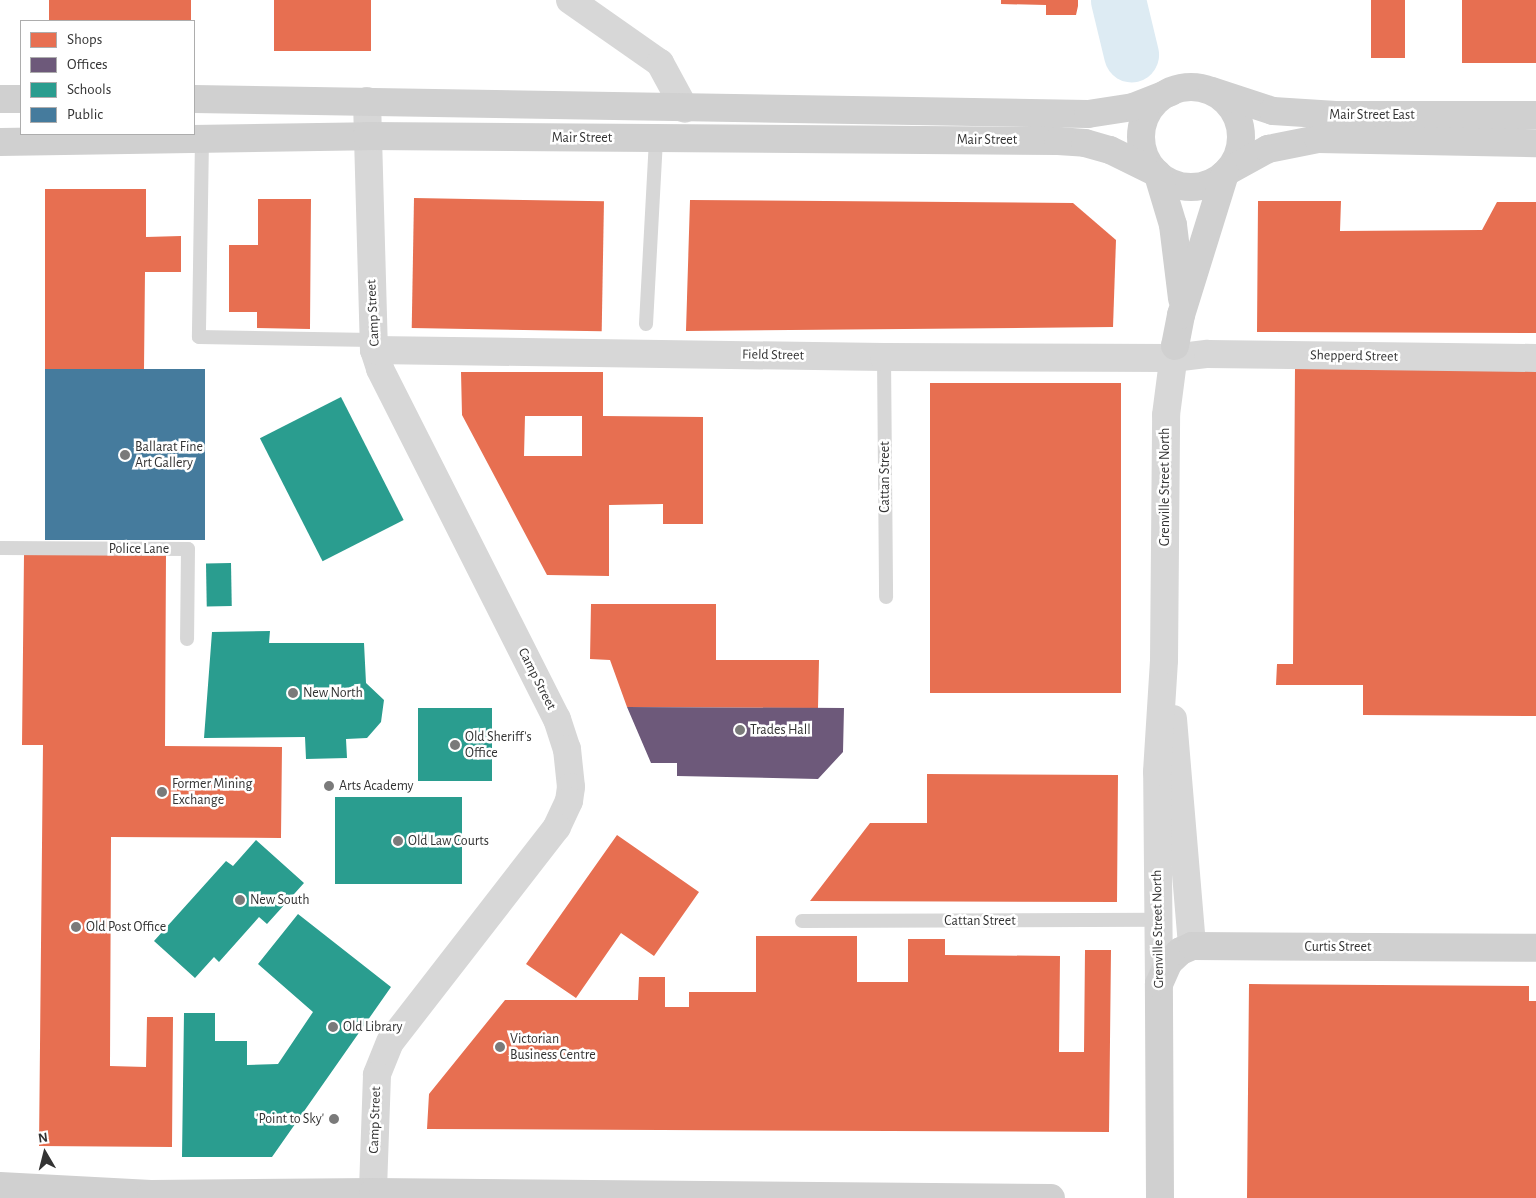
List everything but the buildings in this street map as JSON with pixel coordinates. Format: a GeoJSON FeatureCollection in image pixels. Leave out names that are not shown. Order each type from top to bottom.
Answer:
{"type":"FeatureCollection","features":[{"type":"Feature","properties":{"kind":"main road"},"geometry":{"type":"LineString","coordinates":[[1198,87],[1212,91],[1225,100],[1235,112],[1242,142],[1227,173],[1213,182],[1184,187],[1158,174],[1144,153],[1142,129],[1152,107],[1170,92],[1198,87]]}},
{"type":"Feature","properties":{"kind":"main road","name":"Mair Street East"},"geometry":{"type":"LineString","coordinates":[[1212,91],[1273,111],[1336,115],[1536,115]]}},
{"type":"Feature","properties":{"kind":"main road","name":"Mair Street"},"geometry":{"type":"LineString","coordinates":[[195,99],[685,109],[1088,114],[1133,107],[1170,92]]}},
{"type":"Feature","properties":{"kind":"main road"},"geometry":{"type":"LineString","coordinates":[[0,99],[20,99]]}},
{"type":"Feature","properties":{"kind":"main road","name":"Mair Street"},"geometry":{"type":"LineString","coordinates":[[0,142],[367,136],[1073,141],[1110,150],[1158,174]]}},
{"type":"Feature","properties":{"kind":"main road","name":"Mair Street East"},"geometry":{"type":"LineString","coordinates":[[1227,173],[1268,149],[1318,140],[1536,143]]}},
{"type":"Feature","properties":{"kind":"main road","name":"Grenville Street North"},"geometry":{"type":"LineString","coordinates":[[1174,352],[1181,316],[1227,173]]}},
{"type":"Feature","properties":{"kind":"main road","name":"Grenville Street North"},"geometry":{"type":"LineString","coordinates":[[1158,174],[1173,225],[1181,316]]}},
{"type":"Feature","properties":{"kind":"main road"},"geometry":{"type":"LineString","coordinates":[[1159,984],[1169,962],[1192,946]]}},
{"type":"Feature","properties":{"kind":"main road","name":"Curtis Street"},"geometry":{"type":"LineString","coordinates":[[1192,946],[1536,948]]}},
{"type":"Feature","properties":{"kind":"main road","name":"Grenville Street North"},"geometry":{"type":"LineString","coordinates":[[1159,984],[1160,1198]]}},
{"type":"Feature","properties":{"kind":"main road"},"geometry":{"type":"LineString","coordinates":[[0,1176],[0,1198]]}},
{"type":"Feature","properties":{"kind":"main road"},"geometry":{"type":"LineString","coordinates":[[0,1186],[150,1194],[372,1192],[1051,1198]]}},
{"type":"Feature","properties":{"kind":"street"},"geometry":{"type":"LineString","coordinates":[[570,0],[660,63],[685,109]]}},
{"type":"Feature","properties":{"kind":"street","name":"Camp Street"},"geometry":{"type":"LineString","coordinates":[[366,101],[373,345],[380,368],[557,719],[567,749],[571,787],[569,801],[557,826],[390,1042],[377,1075],[372,1192]]}},
{"type":"Feature","properties":{"kind":"street","name":"Field Street"},"geometry":{"type":"LineString","coordinates":[[373,345],[884,357],[1174,352]]}},
{"type":"Feature","properties":{"kind":"street","name":"Shepperd Street"},"geometry":{"type":"LineString","coordinates":[[1174,352],[1536,358]]}},
{"type":"Feature","properties":{"kind":"street","name":"Grenville Street North"},"geometry":{"type":"LineString","coordinates":[[1159,984],[1157,772],[1164,660],[1166,415],[1174,352]]}},
{"type":"Feature","properties":{"kind":"street","name":"Grenville Street North"},"geometry":{"type":"LineString","coordinates":[[1164,660],[1179,774],[1192,946]]}},
{"type":"Feature","properties":{"kind":"lane"},"geometry":{"type":"LineString","coordinates":[[646,324],[650,218],[654,199],[656,138]]}},
{"type":"Feature","properties":{"kind":"lane"},"geometry":{"type":"LineString","coordinates":[[202,139],[199,337],[373,345]]}},
{"type":"Feature","properties":{"kind":"lane","name":"Cattan Street"},"geometry":{"type":"LineString","coordinates":[[884,357],[886,597]]}},
{"type":"Feature","properties":{"kind":"lane","name":"Police Lane"},"geometry":{"type":"LineString","coordinates":[[0,548],[188,549],[187,639]]}},
{"type":"Feature","properties":{"kind":"lane","name":"Cattan Street"},"geometry":{"type":"LineString","coordinates":[[802,921],[1158,920]]}},
{"type":"Feature","properties":{"kind":"waterway"},"geometry":{"type":"LineString","coordinates":[[1118,0],[1131,54]]}},
{"type":"Feature","properties":{"kind":"place","name":"Ballarat Fine Art Gallery"},"geometry":{"type":"Point","coordinates":[125,455]}},
{"type":"Feature","properties":{"kind":"place","name":"New North"},"geometry":{"type":"Point","coordinates":[293,693]}},
{"type":"Feature","properties":{"kind":"place","name":"Trades Hall"},"geometry":{"type":"Point","coordinates":[740,730]}},
{"type":"Feature","properties":{"kind":"place","name":"Old Sheriff's Office"},"geometry":{"type":"Point","coordinates":[455,745]}},
{"type":"Feature","properties":{"kind":"place","name":"Arts Academy"},"geometry":{"type":"Point","coordinates":[329,786]}},
{"type":"Feature","properties":{"kind":"place","name":"Former Mining Exchange"},"geometry":{"type":"Point","coordinates":[162,792]}},
{"type":"Feature","properties":{"kind":"place","name":"Old Law Courts"},"geometry":{"type":"Point","coordinates":[398,841]}},
{"type":"Feature","properties":{"kind":"place","name":"New South"},"geometry":{"type":"Point","coordinates":[240,900]}},
{"type":"Feature","properties":{"kind":"place","name":"Old Post Office"},"geometry":{"type":"Point","coordinates":[76,927]}},
{"type":"Feature","properties":{"kind":"place","name":"Old Library"},"geometry":{"type":"Point","coordinates":[333,1027]}},
{"type":"Feature","properties":{"kind":"place","name":"Victorian Business Centre"},"geometry":{"type":"Point","coordinates":[500,1047]}},
{"type":"Feature","properties":{"kind":"place","name":"'Point to Sky'"},"geometry":{"type":"Point","coordinates":[334,1119]}}]}
